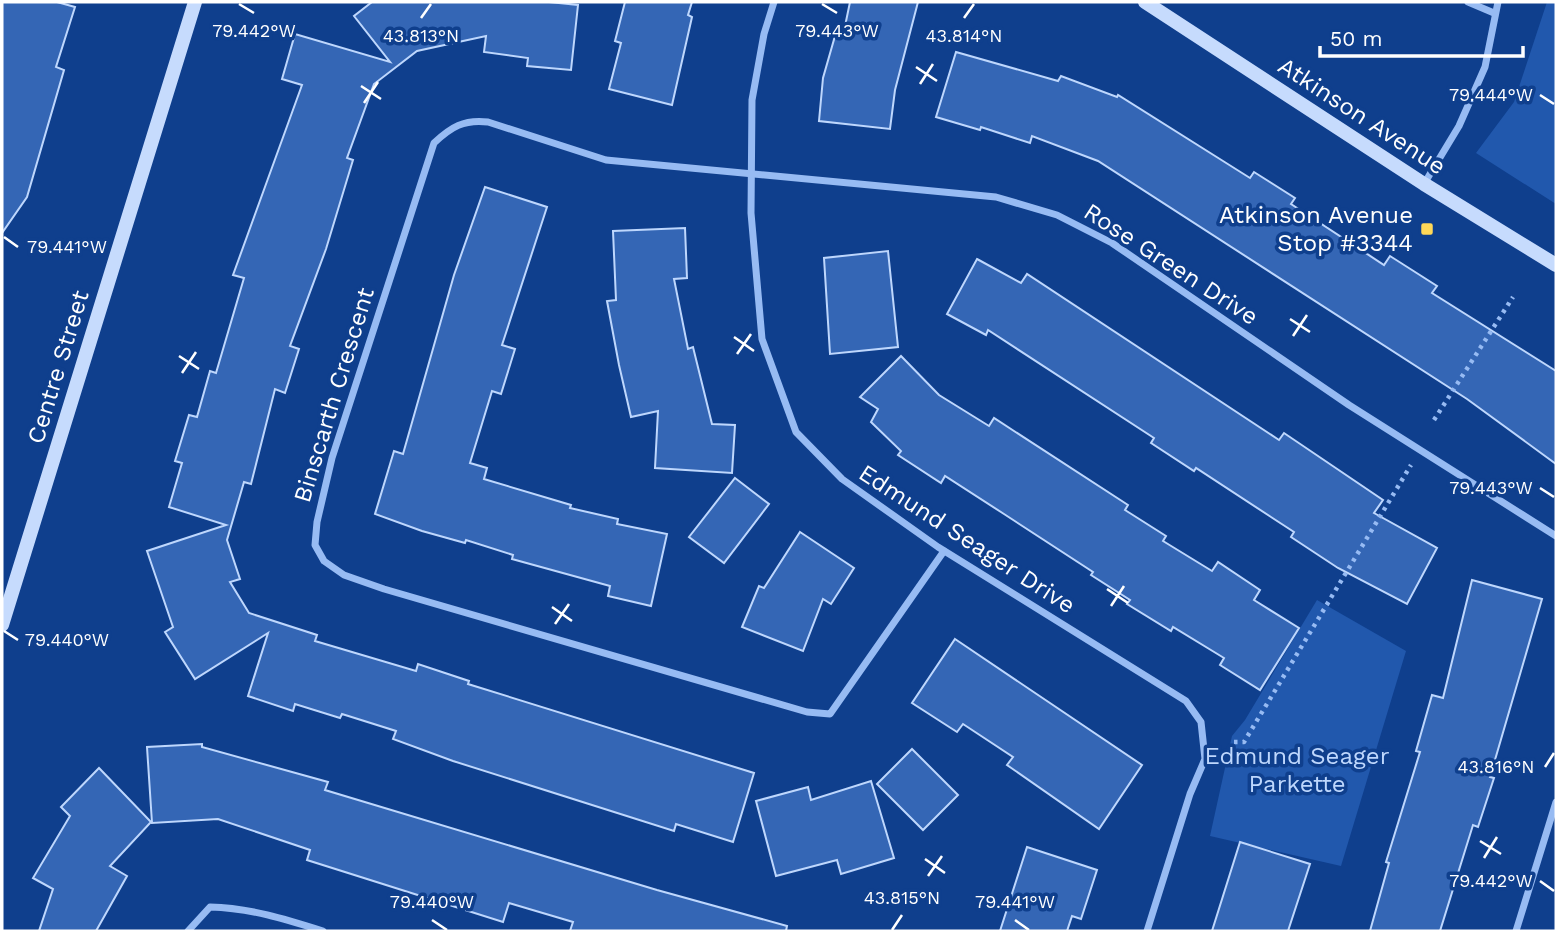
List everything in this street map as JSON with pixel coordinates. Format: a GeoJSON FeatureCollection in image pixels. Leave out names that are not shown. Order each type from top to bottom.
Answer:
{"type":"FeatureCollection","features":[{"type":"Feature","properties":{"kind":"main road","name":"Centre Street"},"geometry":{"type":"LineString","coordinates":[[2,625],[195,2]]}},
{"type":"Feature","properties":{"kind":"main road","name":"Atkinson Avenue"},"geometry":{"type":"LineString","coordinates":[[1144,2],[1424,184],[1556,265]]}},
{"type":"Feature","properties":{"kind":"street","name":"Edmund Seager Drive"},"geometry":{"type":"LineString","coordinates":[[774,2],[764,34],[752,100],[753,237],[762,339],[796,432],[842,479],[944,551],[1186,701],[1201,722],[1205,759],[1190,793],[1147,931]]}},
{"type":"Feature","properties":{"kind":"street"},"geometry":{"type":"LineString","coordinates":[[1468,2],[1494,13]]}},
{"type":"Feature","properties":{"kind":"street"},"geometry":{"type":"LineString","coordinates":[[1424,184],[1459,126],[1485,67],[1498,2]]}},
{"type":"Feature","properties":{"kind":"street","name":"Binscarth Crescent"},"geometry":{"type":"LineString","coordinates":[[754,175],[606,160],[488,122],[471,120],[449,129],[434,144],[422,175],[332,458],[317,522],[315,545],[324,561],[344,575],[384,589],[807,712],[830,714],[944,551]]}},
{"type":"Feature","properties":{"kind":"street","name":"Rose Green Drive"},"geometry":{"type":"LineString","coordinates":[[754,175],[996,197],[1057,215],[1112,243],[1349,405],[1556,536]]}},
{"type":"Feature","properties":{"kind":"street"},"geometry":{"type":"LineString","coordinates":[[1516,931],[1556,802]]}},
{"type":"Feature","properties":{"kind":"street"},"geometry":{"type":"LineString","coordinates":[[188,931],[210,907],[239,908],[269,914],[323,931]]}},
{"type":"Feature","properties":{"kind":"path"},"geometry":{"type":"LineString","coordinates":[[1434,420],[1513,297]]}},
{"type":"Feature","properties":{"kind":"path"},"geometry":{"type":"LineString","coordinates":[[1234,742],[1244,742],[1411,465]]}},
{"type":"Feature","properties":{"kind":"green space"},"geometry":{"type":"Polygon","coordinates":[[[1547,2],[1556,2],[1556,204],[1476,153],[1514,102],[1547,2]]]}},
{"type":"Feature","properties":{"kind":"green space","name":"Edmund Seager Parkette"},"geometry":{"type":"Polygon","coordinates":[[[1317,600],[1406,651],[1341,866],[1210,836],[1232,736],[1245,720],[1317,600]]]}},
{"type":"Feature","properties":{"kind":"building"},"geometry":{"type":"Polygon","coordinates":[[[2,2],[57,2],[75,7],[56,67],[64,70],[27,197],[2,233],[2,2]]]}},
{"type":"Feature","properties":{"kind":"building"},"geometry":{"type":"Polygon","coordinates":[[[372,2],[549,2],[578,5],[571,70],[527,66],[528,58],[484,52],[486,36],[417,51],[374,84],[347,158],[353,160],[326,249],[290,346],[299,349],[285,393],[275,389],[251,484],[244,482],[227,540],[240,579],[230,582],[249,613],[317,635],[315,641],[416,671],[418,664],[469,681],[468,684],[754,773],[733,842],[676,824],[674,831],[453,761],[393,739],[396,731],[342,714],[340,718],[295,704],[293,711],[248,696],[268,633],[195,679],[165,632],[173,627],[147,551],[226,525],[169,507],[182,463],[175,461],[189,415],[197,417],[210,371],[216,373],[244,278],[233,275],[302,85],[282,79],[295,34],[390,62],[354,16],[372,2]]]}},
{"type":"Feature","properties":{"kind":"building"},"geometry":{"type":"Polygon","coordinates":[[[625,2],[692,2],[688,15],[692,17],[672,105],[609,89],[621,43],[615,41],[625,2]]]}},
{"type":"Feature","properties":{"kind":"building"},"geometry":{"type":"Polygon","coordinates":[[[850,2],[918,2],[895,90],[890,129],[819,121],[823,78],[837,29],[844,31],[850,2]]]}},
{"type":"Feature","properties":{"kind":"building"},"geometry":{"type":"Polygon","coordinates":[[[956,52],[1058,81],[1061,76],[1117,97],[1118,95],[1250,178],[1254,172],[1295,198],[1291,204],[1384,265],[1390,256],[1437,286],[1432,293],[1556,371],[1556,464],[1467,399],[1098,161],[1032,136],[1030,143],[981,127],[980,130],[936,117],[956,52]]]}},
{"type":"Feature","properties":{"kind":"building"},"geometry":{"type":"Polygon","coordinates":[[[485,187],[547,207],[502,345],[515,349],[501,394],[492,391],[470,463],[487,468],[484,479],[571,505],[570,508],[618,519],[617,524],[667,534],[651,606],[608,596],[610,586],[512,559],[513,555],[466,540],[465,543],[422,531],[375,514],[394,451],[403,454],[454,275],[485,187]]]}},
{"type":"Feature","properties":{"kind":"building"},"geometry":{"type":"Polygon","coordinates":[[[685,228],[687,278],[674,279],[688,349],[693,347],[712,424],[735,425],[732,473],[655,468],[658,411],[631,417],[619,365],[607,301],[616,300],[613,231],[685,228]]]}},
{"type":"Feature","properties":{"kind":"building"},"geometry":{"type":"Polygon","coordinates":[[[888,251],[898,347],[830,354],[824,258],[888,251]]]}},
{"type":"Feature","properties":{"kind":"building"},"geometry":{"type":"Polygon","coordinates":[[[977,259],[1021,283],[1027,274],[1279,440],[1284,433],[1383,500],[1374,513],[1437,548],[1407,604],[1338,568],[1291,537],[1294,532],[1196,468],[1194,471],[1151,443],[1154,438],[988,330],[986,335],[947,314],[977,259]]]}},
{"type":"Feature","properties":{"kind":"building"},"geometry":{"type":"Polygon","coordinates":[[[901,356],[939,395],[989,426],[994,418],[1128,505],[1125,510],[1166,536],[1163,541],[1212,571],[1218,562],[1260,590],[1254,600],[1299,628],[1260,690],[1220,665],[1224,658],[1173,627],[1171,631],[1127,604],[1130,600],[1091,575],[1093,572],[1004,514],[945,476],[941,483],[898,455],[901,451],[871,422],[878,409],[860,397],[901,356]]]}},
{"type":"Feature","properties":{"kind":"building"},"geometry":{"type":"Polygon","coordinates":[[[735,478],[769,504],[724,563],[689,537],[735,478]]]}},
{"type":"Feature","properties":{"kind":"building"},"geometry":{"type":"Polygon","coordinates":[[[800,532],[854,568],[831,604],[823,599],[803,651],[742,627],[759,586],[764,588],[800,532]]]}},
{"type":"Feature","properties":{"kind":"building"},"geometry":{"type":"Polygon","coordinates":[[[1472,580],[1542,599],[1490,777],[1494,778],[1478,827],[1473,825],[1440,931],[1370,931],[1389,863],[1386,862],[1420,752],[1416,751],[1432,695],[1443,698],[1472,580]]]}},
{"type":"Feature","properties":{"kind":"building"},"geometry":{"type":"Polygon","coordinates":[[[955,639],[1142,765],[1099,829],[1007,765],[1013,757],[963,724],[957,732],[912,703],[955,639]]]}},
{"type":"Feature","properties":{"kind":"building"},"geometry":{"type":"Polygon","coordinates":[[[202,744],[202,747],[328,782],[325,790],[657,890],[787,926],[786,931],[570,931],[573,922],[509,903],[503,922],[307,860],[310,850],[218,819],[152,823],[147,747],[202,744]]]}},
{"type":"Feature","properties":{"kind":"building"},"geometry":{"type":"Polygon","coordinates":[[[912,749],[958,795],[923,830],[877,784],[912,749]]]}},
{"type":"Feature","properties":{"kind":"building"},"geometry":{"type":"Polygon","coordinates":[[[99,768],[151,822],[110,866],[127,876],[96,931],[39,931],[53,889],[33,878],[70,816],[61,807],[99,768]]]}},
{"type":"Feature","properties":{"kind":"building"},"geometry":{"type":"Polygon","coordinates":[[[871,781],[894,858],[841,874],[837,860],[776,876],[756,801],[808,787],[811,800],[871,781]]]}},
{"type":"Feature","properties":{"kind":"building"},"geometry":{"type":"Polygon","coordinates":[[[1240,842],[1310,864],[1288,931],[1212,931],[1240,842]]]}},
{"type":"Feature","properties":{"kind":"building"},"geometry":{"type":"Polygon","coordinates":[[[1027,847],[1097,870],[1081,919],[1072,916],[1067,931],[1000,931],[1027,847]]]}},
{"type":"Feature","properties":{"kind":"place","name":"Atkinson Avenue Stop #3344"},"geometry":{"type":"Point","coordinates":[1427,229]}}]}
